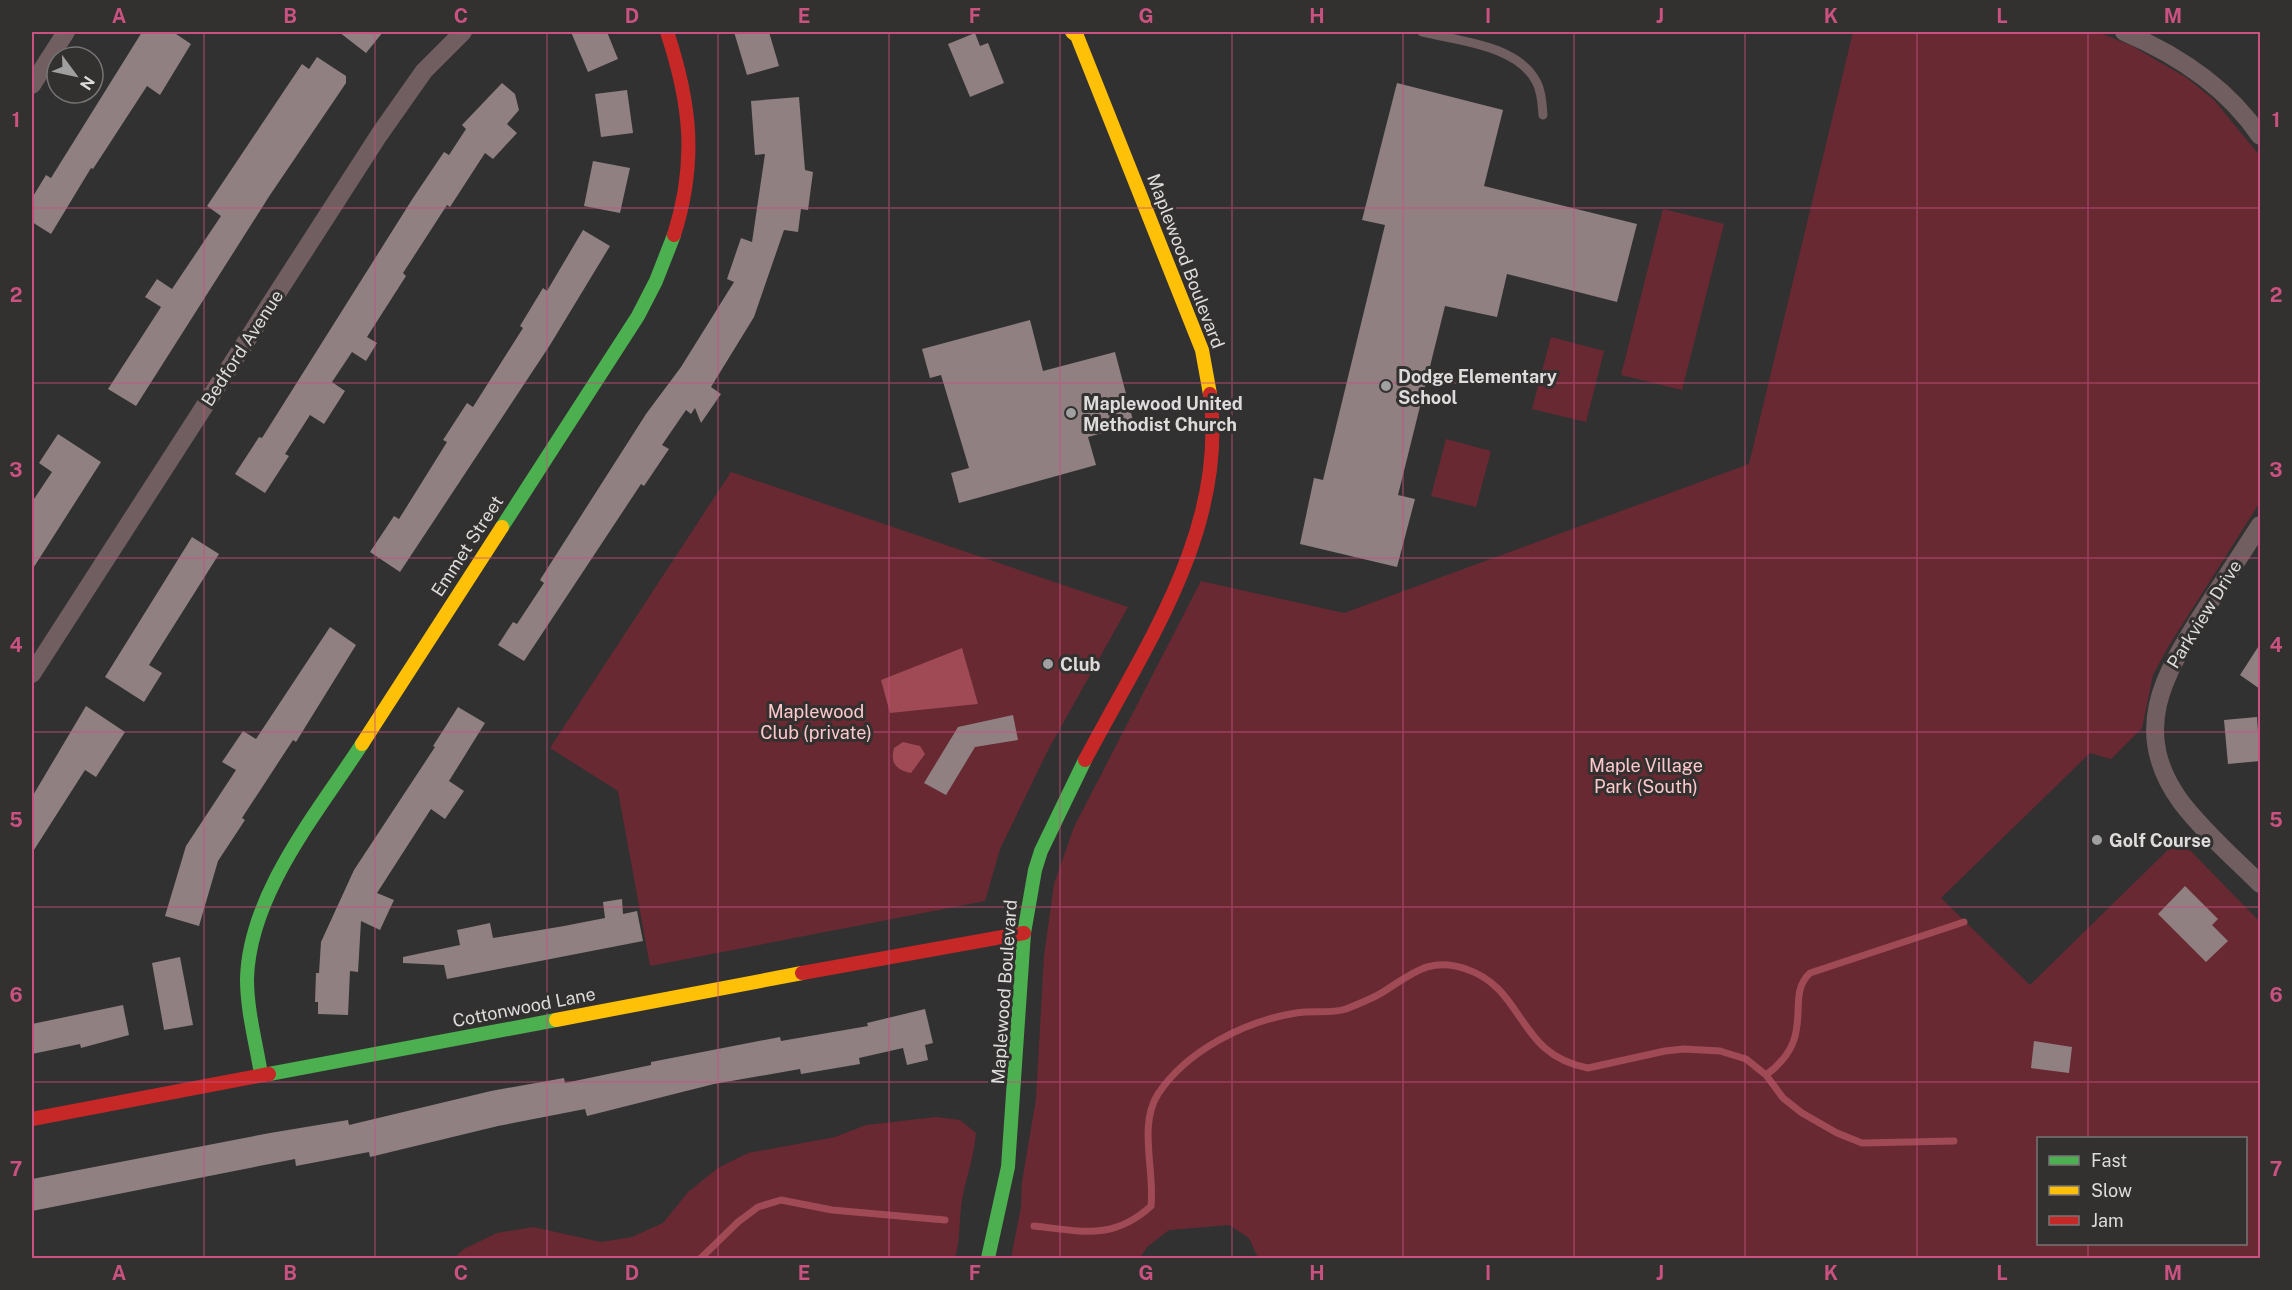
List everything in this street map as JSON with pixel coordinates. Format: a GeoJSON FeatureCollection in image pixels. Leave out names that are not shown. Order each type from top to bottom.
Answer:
{"type":"FeatureCollection","features":[{"type":"Feature","properties":{"kind":"street"},"geometry":{"type":"LineString","coordinates":[[32,85],[66,32]]}},
{"type":"Feature","properties":{"kind":"street","name":"Bedford Avenue"},"geometry":{"type":"LineString","coordinates":[[32,674],[379,135],[424,71],[463,32]]}},
{"type":"Feature","properties":{"kind":"street","name":"Emmet Street"},"geometry":{"type":"LineString","coordinates":[[261,1074],[247,995],[248,975],[256,929],[279,872],[638,316],[657,282],[674,242],[684,205],[691,139],[684,83],[667,32]]}},
{"type":"Feature","properties":{"kind":"street"},"geometry":{"type":"LineString","coordinates":[[2124,32],[2155,45],[2188,65],[2258,126]]}},
{"type":"Feature","properties":{"kind":"street","name":"Maplewood Boulevard"},"geometry":{"type":"LineString","coordinates":[[988,1258],[1008,1167],[1024,933],[1033,880],[1049,832],[1171,599],[1192,551],[1206,506],[1213,458],[1211,397],[1202,350],[1078,33]]}},
{"type":"Feature","properties":{"kind":"street","name":"Parkview Drive"},"geometry":{"type":"LineString","coordinates":[[2260,525],[2175,657],[2163,682],[2154,720],[2156,744],[2163,770],[2172,788],[2202,825],[2260,884]]}},
{"type":"Feature","properties":{"kind":"street","name":"Cottonwood Lane"},"geometry":{"type":"LineString","coordinates":[[32,1119],[985,938],[1024,933]]}},
{"type":"Feature","properties":{"kind":"lane"},"geometry":{"type":"LineString","coordinates":[[1422,32],[1494,50],[1520,62],[1537,83],[1543,115]]}},
{"type":"Feature","properties":{"kind":"green space","name":"Maple Village Park (South)"},"geometry":{"type":"Polygon","coordinates":[[[1853,32],[2100,33],[2132,46],[2187,78],[2214,100],[2260,156],[2260,502],[2168,647],[2153,675],[2142,728],[2111,759],[2090,753],[1941,898],[2030,985],[2179,839],[2260,922],[2260,1258],[1258,1258],[1249,1238],[1229,1225],[1169,1230],[1147,1247],[1140,1258],[1011,1258],[1021,1207],[1022,1182],[1036,1099],[1044,956],[1054,884],[1074,827],[1201,581],[1344,613],[1749,464],[1853,32]]]}},
{"type":"Feature","properties":{"kind":"green space"},"geometry":{"type":"Polygon","coordinates":[[[1663,209],[1724,224],[1682,390],[1621,375],[1663,209]]]}},
{"type":"Feature","properties":{"kind":"green space"},"geometry":{"type":"Polygon","coordinates":[[[1551,337],[1604,351],[1586,422],[1532,409],[1551,337]]]}},
{"type":"Feature","properties":{"kind":"green space"},"geometry":{"type":"Polygon","coordinates":[[[1446,439],[1491,451],[1476,507],[1431,496],[1446,439]]]}},
{"type":"Feature","properties":{"kind":"green space","name":"Maplewood Club (private)"},"geometry":{"type":"Polygon","coordinates":[[[731,472],[1128,607],[1048,750],[1000,849],[985,901],[650,966],[618,791],[550,748],[731,472]]]}},
{"type":"Feature","properties":{"kind":"green space"},"geometry":{"type":"Polygon","coordinates":[[[936,1117],[960,1120],[976,1133],[962,1198],[955,1258],[454,1258],[464,1249],[497,1233],[533,1227],[601,1242],[632,1237],[663,1223],[688,1192],[718,1168],[748,1153],[835,1137],[866,1125],[936,1117]]]}},
{"type":"Feature","properties":{"kind":"shaded area"},"geometry":{"type":"Polygon","coordinates":[[[962,648],[978,704],[890,713],[881,680],[962,648]]]}},
{"type":"Feature","properties":{"kind":"shaded area"},"geometry":{"type":"Polygon","coordinates":[[[903,742],[920,746],[925,754],[911,773],[901,770],[894,762],[894,748],[903,742]]]}},
{"type":"Feature","properties":{"kind":"building"},"geometry":{"type":"Polygon","coordinates":[[[142,32],[173,32],[191,44],[160,95],[147,86],[93,169],[91,168],[51,234],[32,222],[32,198],[46,175],[51,178],[96,105],[105,105],[105,91],[142,32]]]}},
{"type":"Feature","properties":{"kind":"building"},"geometry":{"type":"Polygon","coordinates":[[[339,32],[383,32],[366,53],[339,32]]]}},
{"type":"Feature","properties":{"kind":"building"},"geometry":{"type":"Polygon","coordinates":[[[571,32],[607,32],[618,59],[588,72],[571,32]]]}},
{"type":"Feature","properties":{"kind":"building"},"geometry":{"type":"Polygon","coordinates":[[[734,32],[769,32],[779,66],[747,75],[734,32]]]}},
{"type":"Feature","properties":{"kind":"building"},"geometry":{"type":"Polygon","coordinates":[[[975,33],[980,46],[988,43],[1004,83],[970,97],[948,44],[975,33]]]}},
{"type":"Feature","properties":{"kind":"building"},"geometry":{"type":"Polygon","coordinates":[[[317,57],[346,76],[346,83],[270,195],[136,406],[108,389],[161,307],[145,297],[157,279],[172,289],[221,216],[207,206],[302,64],[309,69],[317,57]]]}},
{"type":"Feature","properties":{"kind":"building"},"geometry":{"type":"Polygon","coordinates":[[[502,83],[515,94],[519,110],[507,124],[517,133],[493,159],[485,153],[450,207],[447,205],[403,273],[406,276],[367,337],[377,343],[366,361],[352,352],[332,382],[345,391],[324,424],[310,415],[285,454],[289,456],[265,493],[235,474],[259,437],[262,438],[413,198],[444,152],[449,155],[466,129],[462,125],[502,83]]]}},
{"type":"Feature","properties":{"kind":"building","name":"Dodge Elementary School"},"geometry":{"type":"Polygon","coordinates":[[[1397,83],[1503,110],[1484,186],[1637,224],[1617,302],[1507,274],[1497,317],[1445,306],[1398,495],[1415,499],[1397,567],[1300,544],[1314,478],[1323,480],[1385,225],[1362,220],[1397,83]]]}},
{"type":"Feature","properties":{"kind":"building"},"geometry":{"type":"Polygon","coordinates":[[[627,90],[633,133],[601,137],[595,94],[627,90]]]}},
{"type":"Feature","properties":{"kind":"building"},"geometry":{"type":"Polygon","coordinates":[[[799,97],[805,170],[813,172],[808,210],[801,209],[798,232],[784,230],[754,317],[711,387],[721,394],[701,423],[695,408],[691,414],[686,410],[662,445],[669,449],[644,486],[641,484],[524,661],[498,645],[513,622],[517,624],[544,583],[540,580],[646,414],[681,367],[734,282],[727,279],[741,238],[752,242],[765,154],[755,155],[751,101],[799,97]]]}},
{"type":"Feature","properties":{"kind":"building"},"geometry":{"type":"Polygon","coordinates":[[[593,161],[630,168],[620,213],[584,206],[593,161]]]}},
{"type":"Feature","properties":{"kind":"building"},"geometry":{"type":"Polygon","coordinates":[[[583,230],[610,246],[550,345],[400,572],[370,552],[394,516],[399,519],[447,442],[443,440],[467,403],[473,407],[523,328],[520,326],[543,288],[547,291],[583,230]]]}},
{"type":"Feature","properties":{"kind":"building","name":"Maplewood United Methodist Church"},"geometry":{"type":"Polygon","coordinates":[[[1030,320],[1043,371],[1115,352],[1134,424],[1088,437],[1096,465],[959,503],[951,473],[969,468],[941,375],[930,378],[922,349],[1030,320]]]}},
{"type":"Feature","properties":{"kind":"building"},"geometry":{"type":"Polygon","coordinates":[[[58,434],[101,462],[32,570],[32,502],[52,472],[39,463],[58,434]]]}},
{"type":"Feature","properties":{"kind":"building"},"geometry":{"type":"Polygon","coordinates":[[[192,537],[219,554],[149,665],[162,673],[144,702],[105,677],[192,537]]]}},
{"type":"Feature","properties":{"kind":"building"},"geometry":{"type":"Polygon","coordinates":[[[330,627],[356,645],[296,742],[293,740],[242,818],[245,820],[218,861],[199,926],[165,916],[186,846],[236,770],[222,762],[243,731],[256,739],[330,627]]]}},
{"type":"Feature","properties":{"kind":"building"},"geometry":{"type":"Polygon","coordinates":[[[2260,644],[2260,689],[2240,675],[2260,644]]]}},
{"type":"Feature","properties":{"kind":"building"},"geometry":{"type":"Polygon","coordinates":[[[86,706],[125,732],[96,777],[85,770],[32,853],[32,797],[86,706]]]}},
{"type":"Feature","properties":{"kind":"building"},"geometry":{"type":"Polygon","coordinates":[[[458,707],[485,723],[449,781],[464,791],[445,819],[431,809],[377,893],[394,900],[380,930],[361,921],[358,972],[350,971],[348,1015],[318,1014],[318,1002],[315,1002],[316,973],[319,973],[321,942],[354,870],[435,747],[433,746],[458,707]]]}},
{"type":"Feature","properties":{"kind":"building"},"geometry":{"type":"Polygon","coordinates":[[[1013,715],[1018,740],[975,747],[946,795],[924,783],[958,727],[1013,715]]]}},
{"type":"Feature","properties":{"kind":"building"},"geometry":{"type":"Polygon","coordinates":[[[2257,717],[2260,761],[2228,764],[2224,720],[2257,717]]]}},
{"type":"Feature","properties":{"kind":"building"},"geometry":{"type":"Polygon","coordinates":[[[2185,886],[2218,919],[2212,925],[2228,941],[2206,962],[2158,914],[2185,886]]]}},
{"type":"Feature","properties":{"kind":"building"},"geometry":{"type":"Polygon","coordinates":[[[622,899],[623,914],[637,911],[643,941],[447,979],[444,965],[403,963],[403,957],[460,945],[457,930],[490,923],[493,938],[564,926],[605,918],[603,902],[622,899]]]}},
{"type":"Feature","properties":{"kind":"building"},"geometry":{"type":"Polygon","coordinates":[[[180,957],[193,1025],[164,1030],[152,963],[180,957]]]}},
{"type":"Feature","properties":{"kind":"building"},"geometry":{"type":"Polygon","coordinates":[[[123,1005],[129,1035],[81,1048],[80,1044],[32,1054],[32,1024],[123,1005]]]}},
{"type":"Feature","properties":{"kind":"building"},"geometry":{"type":"Polygon","coordinates":[[[925,1009],[933,1043],[925,1045],[928,1060],[907,1065],[903,1048],[859,1058],[860,1064],[801,1074],[800,1069],[714,1084],[587,1116],[585,1109],[498,1126],[370,1157],[369,1152],[296,1166],[295,1159],[32,1211],[32,1179],[270,1133],[348,1120],[349,1125],[491,1091],[564,1078],[565,1083],[651,1065],[651,1062],[780,1037],[781,1041],[868,1026],[867,1023],[925,1009]]]}},
{"type":"Feature","properties":{"kind":"building"},"geometry":{"type":"Polygon","coordinates":[[[2034,1041],[2072,1047],[2069,1073],[2031,1068],[2034,1041]]]}},
{"type":"Feature","properties":{"kind":"waterway"},"geometry":{"type":"LineString","coordinates":[[1766,1075],[1782,1060],[1791,1046],[1796,1032],[1799,994],[1810,973],[1964,922]]}},
{"type":"Feature","properties":{"kind":"waterway"},"geometry":{"type":"LineString","coordinates":[[1034,1226],[1082,1231],[1110,1229],[1123,1225],[1151,1206],[1148,1134],[1152,1106],[1170,1078],[1201,1051],[1238,1031],[1277,1017],[1302,1012],[1346,1009],[1374,997],[1413,973],[1442,965],[1466,969],[1486,978],[1500,991],[1547,1050],[1565,1061],[1588,1068],[1665,1051],[1684,1049],[1720,1051],[1746,1059],[1766,1075],[1783,1098],[1802,1113],[1837,1133],[1862,1143],[1954,1141]]}},
{"type":"Feature","properties":{"kind":"waterway"},"geometry":{"type":"LineString","coordinates":[[701,1258],[738,1222],[758,1207],[781,1200],[832,1210],[945,1220]]}},
{"type":"Feature","properties":{"kind":"traffic: fast"},"geometry":{"type":"LineString","coordinates":[[502,527],[638,316],[656,281],[674,235]]}},
{"type":"Feature","properties":{"kind":"traffic: fast"},"geometry":{"type":"LineString","coordinates":[[261,1074],[247,991],[251,947],[260,916],[289,855],[362,744]]}},
{"type":"Feature","properties":{"kind":"traffic: fast"},"geometry":{"type":"LineString","coordinates":[[988,1258],[1008,1167],[1024,933],[1035,870],[1041,851],[1085,760]]}},
{"type":"Feature","properties":{"kind":"traffic: fast"},"geometry":{"type":"LineString","coordinates":[[269,1074],[556,1020]]}},
{"type":"Feature","properties":{"kind":"traffic: slow"},"geometry":{"type":"LineString","coordinates":[[1072,32],[1077,36],[1202,350],[1210,394]]}},
{"type":"Feature","properties":{"kind":"traffic: slow"},"geometry":{"type":"LineString","coordinates":[[362,744],[502,527]]}},
{"type":"Feature","properties":{"kind":"traffic: slow"},"geometry":{"type":"LineString","coordinates":[[556,1020],[802,973]]}},
{"type":"Feature","properties":{"kind":"traffic: jam"},"geometry":{"type":"LineString","coordinates":[[667,32],[681,84],[688,133],[686,183],[674,235]]}},
{"type":"Feature","properties":{"kind":"traffic: jam"},"geometry":{"type":"LineString","coordinates":[[1085,760],[1156,630],[1177,585],[1194,539],[1206,492],[1212,444],[1210,394]]}},
{"type":"Feature","properties":{"kind":"traffic: jam"},"geometry":{"type":"LineString","coordinates":[[802,973],[1024,933]]}},
{"type":"Feature","properties":{"kind":"traffic: jam"},"geometry":{"type":"LineString","coordinates":[[32,1119],[269,1074]]}},
{"type":"Feature","properties":{"kind":"place","name":"Dodge Elementary School"},"geometry":{"type":"Point","coordinates":[1386,386]}},
{"type":"Feature","properties":{"kind":"place","name":"Maplewood United Methodist Church"},"geometry":{"type":"Point","coordinates":[1071,413]}},
{"type":"Feature","properties":{"kind":"place","name":"Club"},"geometry":{"type":"Point","coordinates":[1048,664]}},
{"type":"Feature","properties":{"kind":"place","name":"Golf Course"},"geometry":{"type":"Point","coordinates":[2097,840]}}]}
